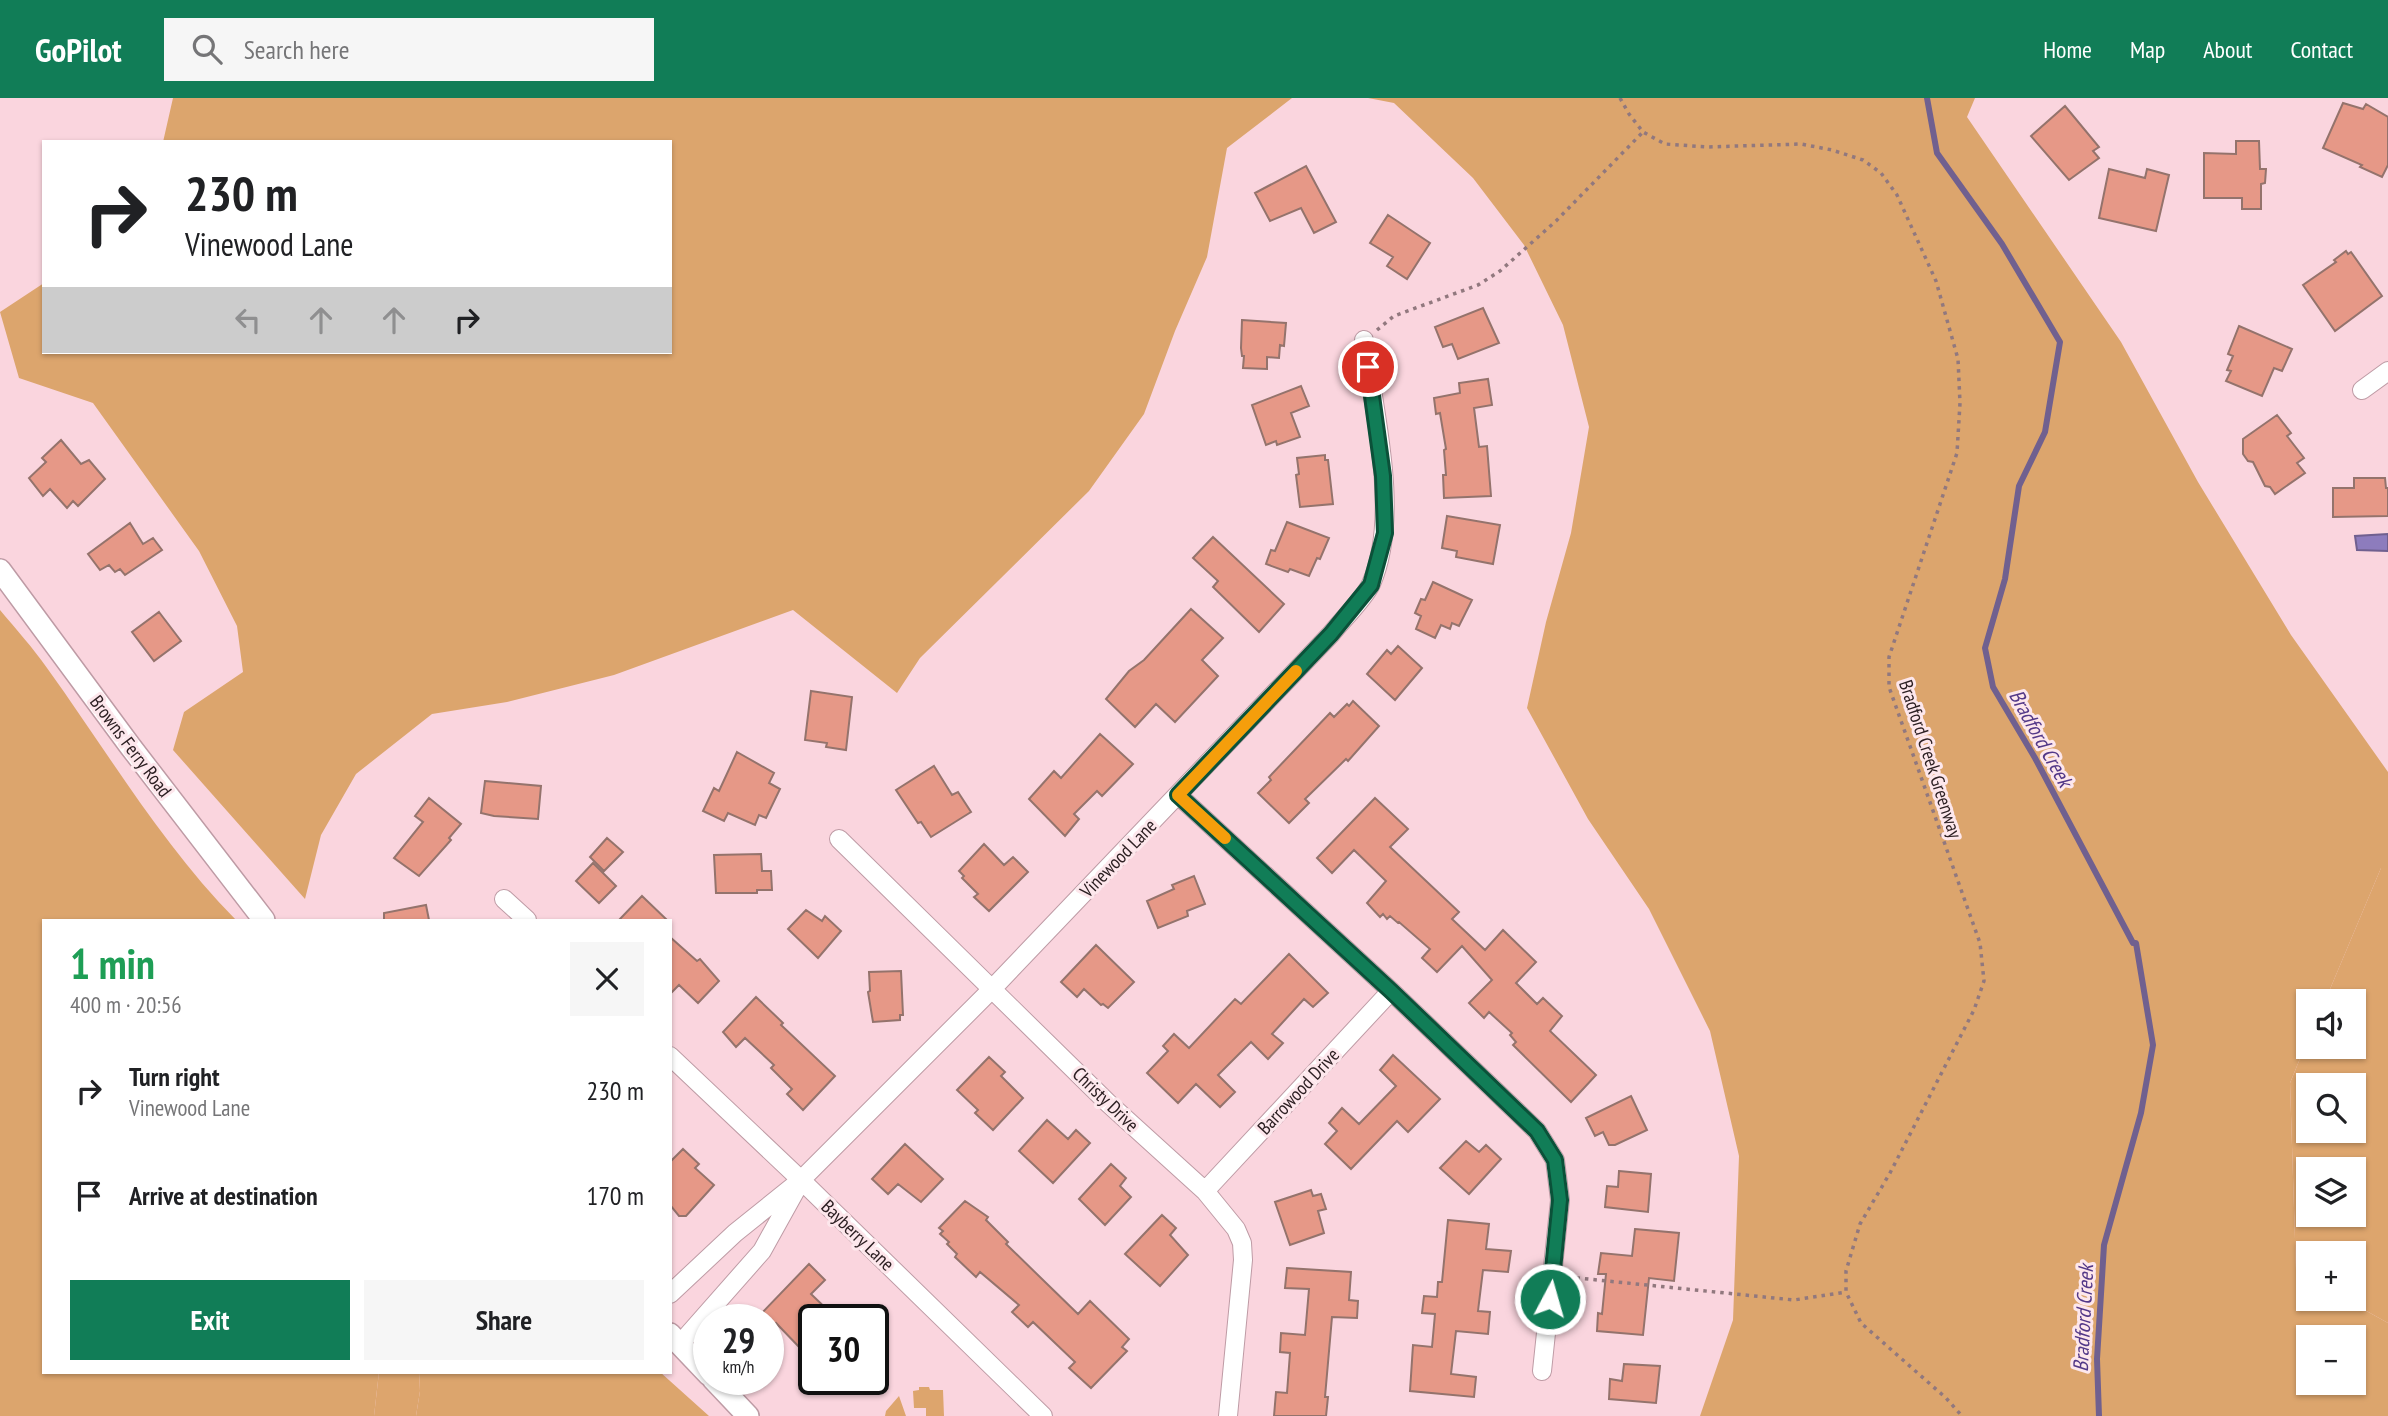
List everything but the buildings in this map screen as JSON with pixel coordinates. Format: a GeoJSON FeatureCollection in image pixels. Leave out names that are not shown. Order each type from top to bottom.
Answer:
{"type":"FeatureCollection","features":[{"type":"Feature","properties":{"kind":"street","name":"Vinewood Lane"},"geometry":{"type":"LineString","coordinates":[[672,1292],[735,1233],[801,1180],[991,990],[1331,634],[1371,585],[1385,533],[1383,476],[1364,340]]}},
{"type":"Feature","properties":{"kind":"street"},"geometry":{"type":"LineString","coordinates":[[2362,390],[2388,371]]}},
{"type":"Feature","properties":{"kind":"street","name":"Browns Ferry Road"},"geometry":{"type":"LineString","coordinates":[[0,570],[130,746],[263,919]]}},
{"type":"Feature","properties":{"kind":"street"},"geometry":{"type":"LineString","coordinates":[[1178,795],[1391,991],[1537,1131],[1555,1160],[1560,1200],[1542,1371]]}},
{"type":"Feature","properties":{"kind":"street","name":"Christy Drive"},"geometry":{"type":"LineString","coordinates":[[839,839],[991,990],[1205,1191],[1236,1229],[1242,1243],[1243,1260],[1228,1416]]}},
{"type":"Feature","properties":{"kind":"street"},"geometry":{"type":"LineString","coordinates":[[504,899],[526,919]]}},
{"type":"Feature","properties":{"kind":"street","name":"Barrowood Drive"},"geometry":{"type":"LineString","coordinates":[[1205,1191],[1391,991]]}},
{"type":"Feature","properties":{"kind":"street","name":"Bayberry Lane"},"geometry":{"type":"LineString","coordinates":[[672,1058],[1043,1416]]}},
{"type":"Feature","properties":{"kind":"street","name":"Vinewood Lane"},"geometry":{"type":"LineString","coordinates":[[675,1339],[762,1251],[801,1180]]}},
{"type":"Feature","properties":{"kind":"street"},"geometry":{"type":"LineString","coordinates":[[675,1339],[693,1358]]}},
{"type":"Feature","properties":{"kind":"street"},"geometry":{"type":"LineString","coordinates":[[728,1395],[748,1416]]}},
{"type":"Feature","properties":{"kind":"path"},"geometry":{"type":"LineString","coordinates":[[1364,340],[1394,316],[1478,285],[1500,271],[1556,221],[1643,132],[1620,98]]}},
{"type":"Feature","properties":{"kind":"path","name":"Bradford Creek Greenway"},"geometry":{"type":"LineString","coordinates":[[1643,132],[1665,144],[1707,147],[1801,144],[1864,160],[1881,173],[1897,195],[1936,281],[1958,359],[1960,403],[1957,453],[1889,657],[1889,687],[1980,943],[1984,981],[1968,1022],[1890,1173],[1860,1224],[1846,1271],[1846,1292]]}},
{"type":"Feature","properties":{"kind":"path"},"geometry":{"type":"LineString","coordinates":[[1552,1276],[1794,1300],[1846,1292],[1861,1323],[1947,1398],[1962,1416]]}},
{"type":"Feature","properties":{"kind":"shaded area"},"geometry":{"type":"Polygon","coordinates":[[[173,98],[1292,98],[1227,148],[1207,257],[1175,331],[1144,414],[1089,491],[920,658],[897,693],[793,610],[614,675],[507,702],[432,714],[356,774],[321,835],[305,899],[173,750],[184,712],[243,672],[237,626],[199,551],[93,403],[19,378],[0,312],[42,284],[42,354],[672,354],[672,140],[163,140],[173,98]]]}},
{"type":"Feature","properties":{"kind":"shaded area"},"geometry":{"type":"Polygon","coordinates":[[[1368,98],[1975,98],[1967,117],[2121,342],[2198,482],[2291,635],[2388,772],[2388,868],[2381,868],[2330,989],[2296,989],[2296,1059],[2300,1059],[2290,1083],[2296,1311],[2366,1311],[2388,1323],[2388,1416],[1700,1416],[1733,1320],[1739,1156],[1710,1031],[1649,909],[1588,819],[1527,708],[1546,622],[1571,533],[1589,427],[1563,325],[1524,245],[1473,178],[1394,103],[1368,98]]]}},
{"type":"Feature","properties":{"kind":"shaded area"},"geometry":{"type":"Polygon","coordinates":[[[2388,534],[2388,551],[2357,550],[2355,536],[2388,534]]]}},
{"type":"Feature","properties":{"kind":"shaded area"},"geometry":{"type":"Polygon","coordinates":[[[0,610],[42,661],[160,830],[235,919],[42,919],[42,1374],[379,1374],[374,1416],[0,1416],[0,610]]]}},
{"type":"Feature","properties":{"kind":"shaded area"},"geometry":{"type":"Polygon","coordinates":[[[2381,868],[2388,868],[2388,1323],[2366,1311],[2366,1241],[2296,1241],[2296,1271],[2290,1083],[2300,1059],[2366,1059],[2366,989],[2330,989],[2381,868]]]}},
{"type":"Feature","properties":{"kind":"shaded area"},"geometry":{"type":"Polygon","coordinates":[[[379,1374],[419,1374],[420,1391],[416,1416],[374,1416],[379,1374]]]}},
{"type":"Feature","properties":{"kind":"shaded area"},"geometry":{"type":"Polygon","coordinates":[[[419,1374],[662,1374],[709,1416],[416,1416],[420,1391],[419,1374]]]}},
{"type":"Feature","properties":{"kind":"shaded area"},"geometry":{"type":"Polygon","coordinates":[[[919,1387],[943,1390],[944,1416],[926,1416],[926,1408],[914,1408],[913,1391],[919,1390],[919,1387]]]}},
{"type":"Feature","properties":{"kind":"shaded area"},"geometry":{"type":"Polygon","coordinates":[[[899,1396],[906,1416],[885,1416],[886,1411],[899,1396]]]}},
{"type":"Feature","properties":{"kind":"waterway","name":"Bradford Creek"},"geometry":{"type":"LineString","coordinates":[[1927,98],[1937,153],[2002,244],[2060,342],[2045,432],[2019,486],[2005,579],[1985,648],[1993,687],[2035,758],[2133,943],[2136,943],[2153,1045],[2141,1113],[2104,1245],[2097,1359],[2099,1416]]}},
{"type":"Feature","properties":{"kind":"slow traffic"},"geometry":{"type":"LineString","coordinates":[[1225,838],[1178,795],[1296,671]]}},
{"type":"Feature","properties":{"kind":"route"},"geometry":{"type":"LineString","coordinates":[[1368,367],[1383,476],[1385,533],[1371,585],[1331,634],[1178,795],[1391,991],[1537,1131],[1555,1160],[1560,1200],[1550,1299]]}}]}
